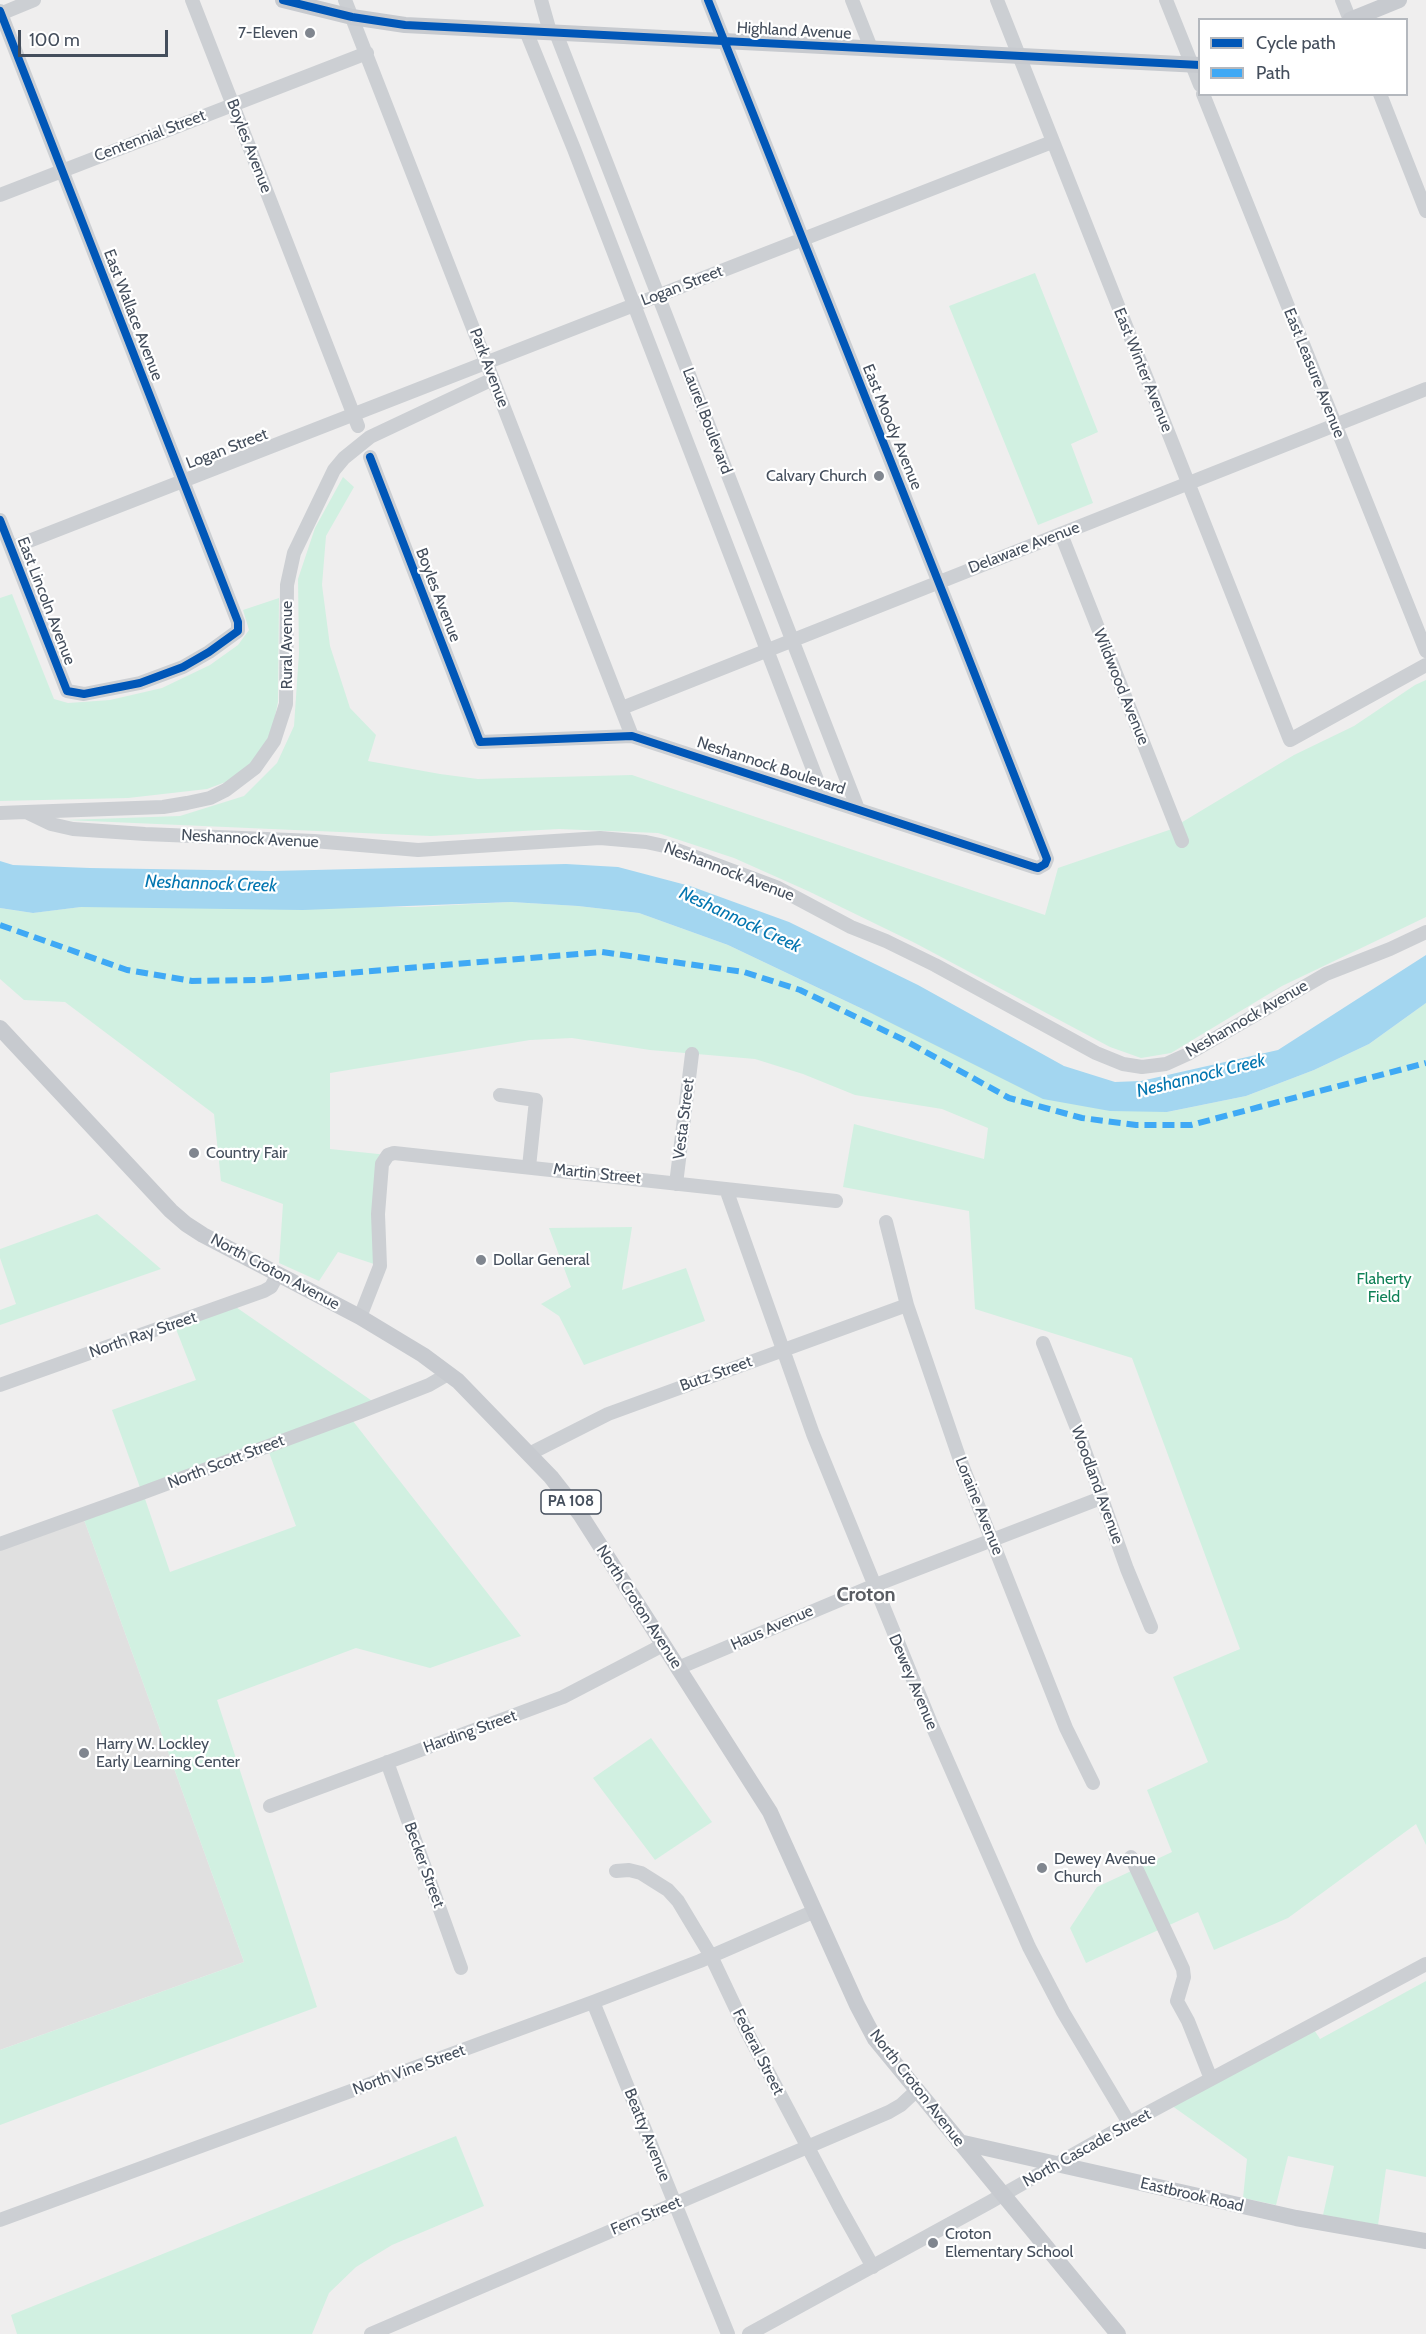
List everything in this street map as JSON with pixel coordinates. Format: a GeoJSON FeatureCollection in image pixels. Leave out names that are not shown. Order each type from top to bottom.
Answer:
{"type":"FeatureCollection","features":[{"type":"Feature","properties":{"kind":"main road","name":"Highland Avenue"},"geometry":{"type":"LineString","coordinates":[[283,0],[352,17],[405,25],[1196,65]]}},
{"type":"Feature","properties":{"kind":"main road"},"geometry":{"type":"LineString","coordinates":[[1355,18],[1399,0]]}},
{"type":"Feature","properties":{"kind":"main road","name":"North Croton Avenue"},"geometry":{"type":"LineString","coordinates":[[0,1028],[171,1211],[203,1235],[360,1317],[423,1355],[469,1392],[551,1477],[574,1507],[770,1812],[857,2005],[875,2039],[1111,2331]]}},
{"type":"Feature","properties":{"kind":"main road","name":"Eastbrook Road"},"geometry":{"type":"LineString","coordinates":[[959,2142],[1296,2218],[1426,2241]]}},
{"type":"Feature","properties":{"kind":"street"},"geometry":{"type":"LineString","coordinates":[[0,13],[34,0]]}},
{"type":"Feature","properties":{"kind":"street","name":"Boyles Avenue"},"geometry":{"type":"LineString","coordinates":[[192,0],[356,419]]}},
{"type":"Feature","properties":{"kind":"street","name":"Park Avenue"},"geometry":{"type":"LineString","coordinates":[[345,0],[632,736]]}},
{"type":"Feature","properties":{"kind":"street","name":"Laurel Boulevard"},"geometry":{"type":"LineString","coordinates":[[541,0],[858,809]]}},
{"type":"Feature","properties":{"kind":"street","name":"East Moody Avenue"},"geometry":{"type":"LineString","coordinates":[[708,0],[1047,859],[1045,864]]}},
{"type":"Feature","properties":{"kind":"street"},"geometry":{"type":"LineString","coordinates":[[852,0],[871,48]]}},
{"type":"Feature","properties":{"kind":"street","name":"East Winter Avenue"},"geometry":{"type":"LineString","coordinates":[[997,0],[1290,740],[1426,665]]}},
{"type":"Feature","properties":{"kind":"street"},"geometry":{"type":"LineString","coordinates":[[1166,0],[1196,65]]}},
{"type":"Feature","properties":{"kind":"street"},"geometry":{"type":"LineString","coordinates":[[1342,0],[1349,18]]}},
{"type":"Feature","properties":{"kind":"street","name":"East Wallace Avenue"},"geometry":{"type":"LineString","coordinates":[[0,13],[238,622],[238,629],[232,637],[183,667],[140,683],[84,694],[67,691]]}},
{"type":"Feature","properties":{"kind":"street","name":"Laurel Boulevard"},"geometry":{"type":"LineString","coordinates":[[526,31],[574,149],[824,798]]}},
{"type":"Feature","properties":{"kind":"street","name":"Centennial Street"},"geometry":{"type":"LineString","coordinates":[[0,195],[367,53]]}},
{"type":"Feature","properties":{"kind":"street","name":"East Leasure Avenue"},"geometry":{"type":"LineString","coordinates":[[1204,96],[1426,651]]}},
{"type":"Feature","properties":{"kind":"street"},"geometry":{"type":"LineString","coordinates":[[1381,96],[1426,211]]}},
{"type":"Feature","properties":{"kind":"street","name":"Logan Street"},"geometry":{"type":"LineString","coordinates":[[11,548],[183,481],[356,419],[487,362],[1052,142]]}},
{"type":"Feature","properties":{"kind":"street","name":"Rural Avenue"},"geometry":{"type":"LineString","coordinates":[[26,812],[163,807],[187,803],[210,798],[226,790],[255,768],[274,741],[282,723],[286,704],[287,585],[294,553],[334,470],[344,458],[370,437],[493,379]]}},
{"type":"Feature","properties":{"kind":"street","name":"Delaware Avenue"},"geometry":{"type":"LineString","coordinates":[[622,708],[1426,389]]}},
{"type":"Feature","properties":{"kind":"street","name":"Boyles Avenue"},"geometry":{"type":"LineString","coordinates":[[370,457],[480,742]]}},
{"type":"Feature","properties":{"kind":"street","name":"East Lincoln Avenue"},"geometry":{"type":"LineString","coordinates":[[0,520],[67,691]]}},
{"type":"Feature","properties":{"kind":"street","name":"Wildwood Avenue"},"geometry":{"type":"LineString","coordinates":[[1061,534],[1182,841]]}},
{"type":"Feature","properties":{"kind":"street","name":"Neshannock Boulevard"},"geometry":{"type":"LineString","coordinates":[[480,742],[632,736],[1034,867],[1038,868],[1045,864]]}},
{"type":"Feature","properties":{"kind":"street","name":"Neshannock Avenue"},"geometry":{"type":"LineString","coordinates":[[0,813],[26,812],[51,824],[73,829],[314,841],[418,850],[600,838],[646,842],[669,847],[776,887],[851,927],[935,965],[1096,1053],[1123,1064],[1142,1067],[1166,1064],[1188,1054],[1326,974],[1426,932]]}},
{"type":"Feature","properties":{"kind":"street","name":"Vesta Street"},"geometry":{"type":"LineString","coordinates":[[675,1184],[692,1054]]}},
{"type":"Feature","properties":{"kind":"street"},"geometry":{"type":"LineString","coordinates":[[500,1095],[536,1100],[528,1167]]}},
{"type":"Feature","properties":{"kind":"street","name":"Martin Street"},"geometry":{"type":"LineString","coordinates":[[360,1317],[380,1266],[378,1214],[380,1183],[384,1159],[394,1153],[836,1201]]}},
{"type":"Feature","properties":{"kind":"street","name":"Dewey Avenue"},"geometry":{"type":"LineString","coordinates":[[726,1189],[813,1434],[873,1586],[938,1740],[1029,1947],[1063,2012],[1129,2123]]}},
{"type":"Feature","properties":{"kind":"street","name":"Loraine Avenue"},"geometry":{"type":"LineString","coordinates":[[886,1221],[907,1305],[959,1457],[1066,1728],[1093,1783]]}},
{"type":"Feature","properties":{"kind":"street","name":"North Ray Street"},"geometry":{"type":"LineString","coordinates":[[0,1385],[264,1292],[271,1287],[279,1274]]}},
{"type":"Feature","properties":{"kind":"street","name":"Butz Street"},"geometry":{"type":"LineString","coordinates":[[529,1454],[608,1414],[907,1305]]}},
{"type":"Feature","properties":{"kind":"street","name":"Woodland Avenue"},"geometry":{"type":"LineString","coordinates":[[1043,1343],[1151,1628]]}},
{"type":"Feature","properties":{"kind":"street","name":"North Scott Street"},"geometry":{"type":"LineString","coordinates":[[0,1544],[360,1412],[429,1385],[448,1374]]}},
{"type":"Feature","properties":{"kind":"street","name":"Haus Avenue"},"geometry":{"type":"LineString","coordinates":[[678,1668],[873,1586],[1101,1498]]}},
{"type":"Feature","properties":{"kind":"street","name":"Harding Street"},"geometry":{"type":"LineString","coordinates":[[270,1806],[563,1697],[663,1645]]}},
{"type":"Feature","properties":{"kind":"street","name":"Becker Street"},"geometry":{"type":"LineString","coordinates":[[387,1762],[461,1968]]}},
{"type":"Feature","properties":{"kind":"street"},"geometry":{"type":"LineString","coordinates":[[1131,1857],[1183,1969],[1184,1977],[1177,2001],[1188,2021],[1211,2079]]}},
{"type":"Feature","properties":{"kind":"street","name":"Federal Street"},"geometry":{"type":"LineString","coordinates":[[616,1871],[630,1870],[641,1873],[668,1890],[678,1901],[711,1956],[747,2032],[873,2266]]}},
{"type":"Feature","properties":{"kind":"street","name":"North Vine Street"},"geometry":{"type":"LineString","coordinates":[[0,2220],[593,2002],[711,1956],[815,1911]]}},
{"type":"Feature","properties":{"kind":"street","name":"North Cascade Street"},"geometry":{"type":"LineString","coordinates":[[749,2334],[1129,2123],[1426,1964]]}},
{"type":"Feature","properties":{"kind":"street","name":"Beatty Avenue"},"geometry":{"type":"LineString","coordinates":[[593,2002],[728,2334]]}},
{"type":"Feature","properties":{"kind":"street","name":"Fern Street"},"geometry":{"type":"LineString","coordinates":[[371,2334],[889,2112],[901,2105],[916,2091]]}},
{"type":"Feature","properties":{"kind":"shaded area","name":"Harry W. Lockley Early Learning Center"},"geometry":{"type":"Polygon","coordinates":[[[82,1514],[244,1962],[0,2050],[0,1544],[82,1514]]]}},
{"type":"Feature","properties":{"kind":"green space"},"geometry":{"type":"Polygon","coordinates":[[[1035,273],[1098,432],[1071,444],[1093,503],[1038,525],[949,306],[1035,273]]]}},
{"type":"Feature","properties":{"kind":"green space"},"geometry":{"type":"Polygon","coordinates":[[[343,477],[354,487],[326,536],[322,585],[330,646],[350,708],[376,735],[368,761],[478,779],[632,775],[1045,915],[1058,868],[1169,830],[1294,755],[1354,726],[1426,680],[1426,917],[1282,986],[1171,1053],[1141,1058],[1110,1047],[915,943],[808,891],[734,858],[658,833],[559,829],[431,836],[66,820],[180,816],[244,796],[277,763],[294,726],[299,653],[298,579],[315,528],[343,477]]]}},
{"type":"Feature","properties":{"kind":"green space"},"geometry":{"type":"Polygon","coordinates":[[[12,594],[54,699],[68,703],[110,700],[162,688],[210,665],[238,645],[249,630],[243,610],[279,598],[278,702],[272,731],[255,760],[231,780],[207,789],[128,798],[0,801],[0,598],[12,594]]]}},
{"type":"Feature","properties":{"kind":"green space","name":"Flaherty Field"},"geometry":{"type":"Polygon","coordinates":[[[511,902],[639,913],[728,945],[871,1013],[1167,1112],[1246,1096],[1314,1070],[1369,1044],[1426,1003],[1426,1845],[1416,1824],[1288,1918],[1214,1950],[1198,1912],[1086,1963],[1070,1928],[1097,1887],[1172,1852],[1147,1790],[1208,1762],[1173,1677],[1240,1649],[1132,1358],[975,1309],[969,1211],[843,1187],[854,1124],[984,1159],[988,1128],[942,1109],[855,1095],[803,1074],[755,1059],[650,1050],[572,1038],[530,1040],[330,1073],[330,1149],[388,1155],[380,1266],[338,1252],[319,1281],[279,1263],[283,1204],[221,1181],[214,1114],[65,1002],[24,1000],[0,979],[0,908],[33,913],[81,907],[415,907],[511,902]]]}},
{"type":"Feature","properties":{"kind":"green space"},"geometry":{"type":"Polygon","coordinates":[[[97,1214],[161,1269],[0,1325],[0,1310],[16,1304],[0,1258],[0,1249],[97,1214]]]}},
{"type":"Feature","properties":{"kind":"green space"},"geometry":{"type":"Polygon","coordinates":[[[632,1227],[622,1290],[686,1268],[705,1321],[584,1365],[559,1316],[541,1304],[571,1287],[549,1228],[632,1227]]]}},
{"type":"Feature","properties":{"kind":"green space"},"geometry":{"type":"Polygon","coordinates":[[[230,1303],[378,1405],[349,1416],[521,1636],[430,1668],[356,1648],[217,1700],[317,2007],[0,2125],[0,2050],[244,1962],[82,1514],[142,1493],[112,1410],[196,1380],[174,1324],[230,1303]],[[267,1447],[143,1493],[170,1572],[296,1526],[267,1447]]]}},
{"type":"Feature","properties":{"kind":"green space"},"geometry":{"type":"Polygon","coordinates":[[[651,1738],[712,1822],[655,1860],[593,1778],[651,1738]]]}},
{"type":"Feature","properties":{"kind":"green space"},"geometry":{"type":"Polygon","coordinates":[[[1426,1981],[1426,2177],[1386,2169],[1378,2225],[1323,2215],[1334,2166],[1288,2156],[1276,2205],[1243,2198],[1247,2159],[1168,2103],[1311,2025],[1320,2039],[1426,1981]]]}},
{"type":"Feature","properties":{"kind":"green space"},"geometry":{"type":"Polygon","coordinates":[[[456,2136],[484,2206],[392,2245],[356,2267],[329,2293],[312,2334],[17,2334],[11,2315],[456,2136]]]}},
{"type":"Feature","properties":{"kind":"water","name":"Neshannock Creek"},"geometry":{"type":"Polygon","coordinates":[[[0,861],[13,865],[90,868],[272,871],[566,864],[618,867],[690,886],[789,922],[918,985],[1064,1066],[1115,1082],[1141,1081],[1278,1050],[1426,955],[1426,1003],[1369,1044],[1314,1070],[1246,1096],[1167,1112],[1110,1111],[1043,1099],[728,945],[639,913],[511,902],[303,910],[81,907],[33,913],[0,908],[0,861]]]}},
{"type":"Feature","properties":{"kind":"marked path"},"geometry":{"type":"LineString","coordinates":[[0,925],[127,970],[192,981],[263,980],[602,952],[744,972],[800,990],[904,1040],[1009,1098],[1082,1118],[1136,1125],[1191,1125],[1426,1063]]}},
{"type":"Feature","properties":{"kind":"cycle path"},"geometry":{"type":"LineString","coordinates":[[283,0],[352,17],[405,25],[1198,65]]}},
{"type":"Feature","properties":{"kind":"cycle path"},"geometry":{"type":"LineString","coordinates":[[370,457],[480,742],[632,736],[1034,867],[1038,868],[1045,864],[1047,859],[708,0]]}},
{"type":"Feature","properties":{"kind":"cycle path"},"geometry":{"type":"LineString","coordinates":[[0,11],[238,622],[238,631],[183,667],[140,683],[84,694],[67,691],[0,520]]}},
{"type":"Feature","properties":{"kind":"place","name":"7-Eleven"},"geometry":{"type":"Point","coordinates":[310,33]}},
{"type":"Feature","properties":{"kind":"place","name":"Calvary Church"},"geometry":{"type":"Point","coordinates":[879,476]}},
{"type":"Feature","properties":{"kind":"place","name":"Country Fair"},"geometry":{"type":"Point","coordinates":[194,1153]}},
{"type":"Feature","properties":{"kind":"place","name":"Dollar General"},"geometry":{"type":"Point","coordinates":[481,1260]}},
{"type":"Feature","properties":{"kind":"place","name":"Harry W. Lockley Early Learning Center"},"geometry":{"type":"Point","coordinates":[84,1753]}},
{"type":"Feature","properties":{"kind":"place","name":"Dewey Avenue Church"},"geometry":{"type":"Point","coordinates":[1042,1868]}},
{"type":"Feature","properties":{"kind":"place","name":"Croton Elementary School"},"geometry":{"type":"Point","coordinates":[933,2243]}},
{"type":"Feature","properties":{"kind":"district","name":"Croton"},"geometry":{"type":"Point","coordinates":[866,1595]}}]}
